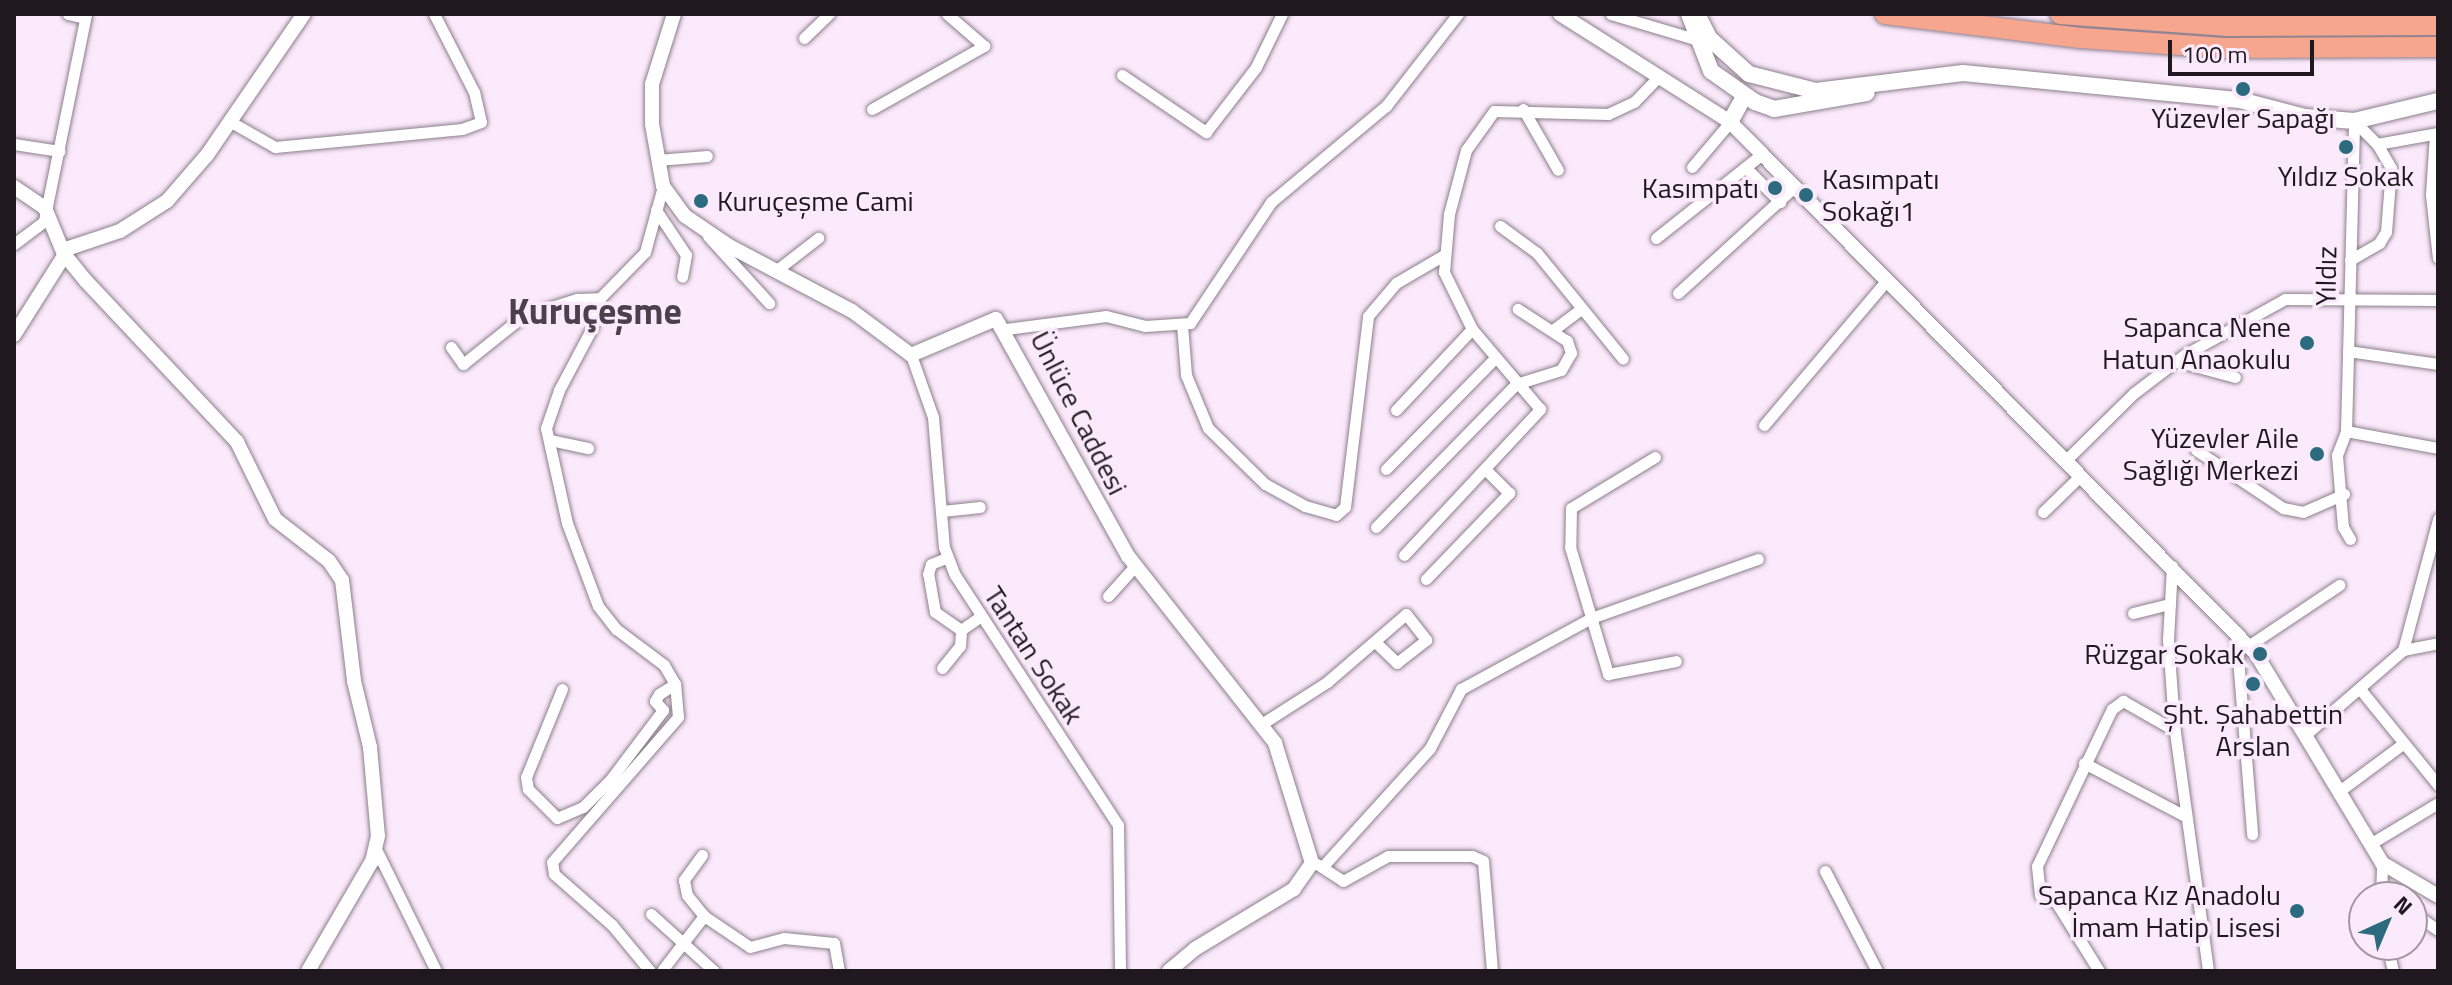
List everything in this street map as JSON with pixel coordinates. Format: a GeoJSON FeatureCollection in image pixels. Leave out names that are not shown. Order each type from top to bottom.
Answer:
{"type":"FeatureCollection","features":[{"type":"Feature","properties":{"kind":"highway"},"geometry":{"type":"LineString","coordinates":[[1885,14],[2081,38],[2224,48],[2438,47]]}},
{"type":"Feature","properties":{"kind":"highway"},"geometry":{"type":"LineString","coordinates":[[2060,14],[2226,26],[2438,25]]}},
{"type":"Feature","properties":{"kind":"main road"},"geometry":{"type":"LineString","coordinates":[[1689,14],[1695,39],[1711,71],[1749,100],[1774,109],[1848,98],[1918,78]]}},
{"type":"Feature","properties":{"kind":"main road"},"geometry":{"type":"LineString","coordinates":[[1697,14],[1709,38],[1753,76],[1760,87],[1730,122]]}},
{"type":"Feature","properties":{"kind":"main road"},"geometry":{"type":"LineString","coordinates":[[1727,86],[1753,76],[1816,91],[1963,73],[2240,100],[2305,117],[2354,121],[2438,101]]}},
{"type":"Feature","properties":{"kind":"street"},"geometry":{"type":"LineString","coordinates":[[14,244],[38,228],[59,151],[86,16],[68,14]]}},
{"type":"Feature","properties":{"kind":"street"},"geometry":{"type":"LineString","coordinates":[[14,335],[64,254],[145,219],[167,201],[231,122],[304,14]]}},
{"type":"Feature","properties":{"kind":"street"},"geometry":{"type":"LineString","coordinates":[[231,122],[275,147],[462,129],[481,122],[474,92],[434,14]]}},
{"type":"Feature","properties":{"kind":"street"},"geometry":{"type":"LineString","coordinates":[[674,14],[652,84],[657,160],[663,186],[685,216],[706,232],[852,311],[911,355]]}},
{"type":"Feature","properties":{"kind":"street"},"geometry":{"type":"LineString","coordinates":[[804,38],[829,14]]}},
{"type":"Feature","properties":{"kind":"street"},"geometry":{"type":"LineString","coordinates":[[872,109],[984,46],[947,14]]}},
{"type":"Feature","properties":{"kind":"street"},"geometry":{"type":"LineString","coordinates":[[1122,75],[1206,132],[1256,67],[1282,14]]}},
{"type":"Feature","properties":{"kind":"street"},"geometry":{"type":"LineString","coordinates":[[1006,329],[1106,316],[1145,326],[1182,325],[1206,304],[1271,202],[1386,106],[1458,14]]}},
{"type":"Feature","properties":{"kind":"street"},"geometry":{"type":"LineString","coordinates":[[1560,14],[1656,79],[1730,122],[1762,154],[1792,189],[2172,566],[2248,646],[2382,863],[2438,896]]}},
{"type":"Feature","properties":{"kind":"street"},"geometry":{"type":"LineString","coordinates":[[1611,14],[1695,39]]}},
{"type":"Feature","properties":{"kind":"street"},"geometry":{"type":"LineString","coordinates":[[1404,555],[1540,409],[1494,359],[1472,329],[1448,286],[1444,255],[1457,178],[1479,126],[1494,111],[1523,109],[1608,114],[1634,102],[1656,79]]}},
{"type":"Feature","properties":{"kind":"street"},"geometry":{"type":"LineString","coordinates":[[1523,109],[1558,170]]}},
{"type":"Feature","properties":{"kind":"street"},"geometry":{"type":"LineString","coordinates":[[2350,260],[2379,243],[2386,232],[2391,168],[2377,144],[2354,121]]}},
{"type":"Feature","properties":{"kind":"street","name":"Yıldız"},"geometry":{"type":"LineString","coordinates":[[2350,539],[2343,527],[2344,494],[2337,455],[2346,431],[2354,121]]}},
{"type":"Feature","properties":{"kind":"street"},"geometry":{"type":"LineString","coordinates":[[1692,167],[1730,122]]}},
{"type":"Feature","properties":{"kind":"street"},"geometry":{"type":"LineString","coordinates":[[2377,144],[2437,134],[2431,195],[2438,258]]}},
{"type":"Feature","properties":{"kind":"street"},"geometry":{"type":"LineString","coordinates":[[14,144],[59,151]]}},
{"type":"Feature","properties":{"kind":"street"},"geometry":{"type":"LineString","coordinates":[[1656,238],[1747,169],[1762,154]]}},
{"type":"Feature","properties":{"kind":"street"},"geometry":{"type":"LineString","coordinates":[[657,160],[707,156]]}},
{"type":"Feature","properties":{"kind":"street"},"geometry":{"type":"LineString","coordinates":[[1747,169],[1780,202]]}},
{"type":"Feature","properties":{"kind":"street"},"geometry":{"type":"LineString","coordinates":[[650,971],[612,925],[554,874],[552,862],[678,717],[675,684],[664,665],[616,629],[598,606],[567,523],[546,428],[559,390],[592,328],[600,298],[645,252],[663,186]]}},
{"type":"Feature","properties":{"kind":"street"},"geometry":{"type":"LineString","coordinates":[[14,187],[45,208],[64,254],[237,442],[275,519],[329,561],[342,580],[354,681],[370,747],[377,851],[436,971]]}},
{"type":"Feature","properties":{"kind":"street"},"geometry":{"type":"LineString","coordinates":[[1678,293],[1792,189]]}},
{"type":"Feature","properties":{"kind":"street"},"geometry":{"type":"LineString","coordinates":[[656,210],[686,255],[682,277]]}},
{"type":"Feature","properties":{"kind":"street"},"geometry":{"type":"LineString","coordinates":[[1500,226],[1537,253],[1623,359]]}},
{"type":"Feature","properties":{"kind":"street"},"geometry":{"type":"LineString","coordinates":[[706,232],[769,303]]}},
{"type":"Feature","properties":{"kind":"street"},"geometry":{"type":"LineString","coordinates":[[778,269],[818,238]]}},
{"type":"Feature","properties":{"kind":"street"},"geometry":{"type":"LineString","coordinates":[[1182,325],[1186,375],[1208,428],[1265,484],[1305,506],[1336,515],[1345,507],[1368,316],[1396,283],[1444,255]]}},
{"type":"Feature","properties":{"kind":"street"},"geometry":{"type":"LineString","coordinates":[[1764,425],[1886,281]]}},
{"type":"Feature","properties":{"kind":"street"},"geometry":{"type":"LineString","coordinates":[[451,347],[463,364],[523,316],[577,299],[600,298]]}},
{"type":"Feature","properties":{"kind":"street"},"geometry":{"type":"LineString","coordinates":[[2065,461],[2134,393],[2176,361],[2285,299],[2438,300]]}},
{"type":"Feature","properties":{"kind":"street"},"geometry":{"type":"LineString","coordinates":[[1553,330],[1582,308]]}},
{"type":"Feature","properties":{"kind":"street"},"geometry":{"type":"LineString","coordinates":[[1376,527],[1516,384],[1561,370],[1571,353],[1567,341],[1518,309]]}},
{"type":"Feature","properties":{"kind":"street","name":"Ünlüce Caddesi"},"geometry":{"type":"LineString","coordinates":[[911,355],[983,322],[996,319],[1006,329],[1045,414],[1135,566],[1279,753],[1318,864]]}},
{"type":"Feature","properties":{"kind":"street"},"geometry":{"type":"LineString","coordinates":[[1396,410],[1472,329]]}},
{"type":"Feature","properties":{"kind":"street"},"geometry":{"type":"LineString","coordinates":[[2348,351],[2438,364]]}},
{"type":"Feature","properties":{"kind":"street","name":"Tantan Sokak"},"geometry":{"type":"LineString","coordinates":[[911,355],[933,417],[948,557],[981,616],[1118,825],[1120,971]]}},
{"type":"Feature","properties":{"kind":"street"},"geometry":{"type":"LineString","coordinates":[[1386,469],[1494,359]]}},
{"type":"Feature","properties":{"kind":"street"},"geometry":{"type":"LineString","coordinates":[[2176,361],[2235,377]]}},
{"type":"Feature","properties":{"kind":"street"},"geometry":{"type":"LineString","coordinates":[[2346,431],[2438,448]]}},
{"type":"Feature","properties":{"kind":"street"},"geometry":{"type":"LineString","coordinates":[[550,440],[588,448]]}},
{"type":"Feature","properties":{"kind":"street"},"geometry":{"type":"LineString","coordinates":[[2196,450],[2283,508],[2303,512],[2344,494]]}},
{"type":"Feature","properties":{"kind":"street"},"geometry":{"type":"LineString","coordinates":[[1655,457],[1602,485],[1568,513],[1570,547],[1591,618],[1601,636],[1608,674],[1676,661]]}},
{"type":"Feature","properties":{"kind":"street"},"geometry":{"type":"LineString","coordinates":[[1426,579],[1509,493],[1486,470]]}},
{"type":"Feature","properties":{"kind":"street"},"geometry":{"type":"LineString","coordinates":[[2043,512],[2080,476]]}},
{"type":"Feature","properties":{"kind":"street"},"geometry":{"type":"LineString","coordinates":[[942,511],[980,507]]}},
{"type":"Feature","properties":{"kind":"street"},"geometry":{"type":"LineString","coordinates":[[2305,735],[2403,650],[2436,542],[2438,519]]}},
{"type":"Feature","properties":{"kind":"street"},"geometry":{"type":"LineString","coordinates":[[948,557],[931,564],[928,574],[935,612],[961,630]]}},
{"type":"Feature","properties":{"kind":"street"},"geometry":{"type":"LineString","coordinates":[[1169,971],[1195,949],[1294,889],[1430,748],[1461,689],[1591,618],[1758,559]]}},
{"type":"Feature","properties":{"kind":"street"},"geometry":{"type":"LineString","coordinates":[[1108,596],[1135,566]]}},
{"type":"Feature","properties":{"kind":"street"},"geometry":{"type":"LineString","coordinates":[[2172,566],[2170,604],[2174,730],[2183,815],[2208,971]]}},
{"type":"Feature","properties":{"kind":"street"},"geometry":{"type":"LineString","coordinates":[[2248,646],[2339,585]]}},
{"type":"Feature","properties":{"kind":"street"},"geometry":{"type":"LineString","coordinates":[[2133,613],[2170,604]]}},
{"type":"Feature","properties":{"kind":"street"},"geometry":{"type":"LineString","coordinates":[[1260,725],[1327,682],[1406,614],[1426,640],[1397,663],[1375,642]]}},
{"type":"Feature","properties":{"kind":"street"},"geometry":{"type":"LineString","coordinates":[[961,630],[981,616]]}},
{"type":"Feature","properties":{"kind":"street"},"geometry":{"type":"LineString","coordinates":[[942,668],[960,646],[961,630]]}},
{"type":"Feature","properties":{"kind":"street"},"geometry":{"type":"LineString","coordinates":[[2236,633],[2252,834]]}},
{"type":"Feature","properties":{"kind":"street"},"geometry":{"type":"LineString","coordinates":[[2403,650],[2438,643]]}},
{"type":"Feature","properties":{"kind":"street"},"geometry":{"type":"LineString","coordinates":[[562,689],[526,777],[528,789],[557,818],[583,807],[610,780],[663,710],[655,701],[659,694],[675,684]]}},
{"type":"Feature","properties":{"kind":"street"},"geometry":{"type":"LineString","coordinates":[[2360,689],[2438,785]]}},
{"type":"Feature","properties":{"kind":"street"},"geometry":{"type":"LineString","coordinates":[[2099,971],[2056,902],[2040,895],[2035,878],[2084,763],[2112,709],[2123,701],[2174,730]]}},
{"type":"Feature","properties":{"kind":"street"},"geometry":{"type":"LineString","coordinates":[[2338,792],[2404,743]]}},
{"type":"Feature","properties":{"kind":"street"},"geometry":{"type":"LineString","coordinates":[[2084,763],[2183,815]]}},
{"type":"Feature","properties":{"kind":"street"},"geometry":{"type":"LineString","coordinates":[[2370,844],[2438,803]]}},
{"type":"Feature","properties":{"kind":"street"},"geometry":{"type":"LineString","coordinates":[[308,971],[377,851]]}},
{"type":"Feature","properties":{"kind":"street"},"geometry":{"type":"LineString","coordinates":[[702,855],[684,880],[687,895],[704,916],[750,947],[784,938],[834,943],[837,970]]}},
{"type":"Feature","properties":{"kind":"street"},"geometry":{"type":"LineString","coordinates":[[1318,864],[1343,881],[1388,856],[1472,856],[1483,861],[1492,971]]}},
{"type":"Feature","properties":{"kind":"street"},"geometry":{"type":"LineString","coordinates":[[2382,863],[2383,881]]}},
{"type":"Feature","properties":{"kind":"street"},"geometry":{"type":"LineString","coordinates":[[1825,871],[1877,971]]}},
{"type":"Feature","properties":{"kind":"street"},"geometry":{"type":"LineString","coordinates":[[651,914],[714,971]]}},
{"type":"Feature","properties":{"kind":"street"},"geometry":{"type":"LineString","coordinates":[[663,969],[704,916]]}},
{"type":"Feature","properties":{"kind":"place","name":"Yüzevler Sapağı"},"geometry":{"type":"Point","coordinates":[2243,89]}},
{"type":"Feature","properties":{"kind":"place","name":"Yıldız Sokak"},"geometry":{"type":"Point","coordinates":[2346,147]}},
{"type":"Feature","properties":{"kind":"place","name":"Kasımpatı"},"geometry":{"type":"Point","coordinates":[1775,188]}},
{"type":"Feature","properties":{"kind":"place","name":"Kasımpatı Sokağı1"},"geometry":{"type":"Point","coordinates":[1806,195]}},
{"type":"Feature","properties":{"kind":"place","name":"Kuruçeşme Cami"},"geometry":{"type":"Point","coordinates":[701,201]}},
{"type":"Feature","properties":{"kind":"place","name":"Sapanca Nene Hatun Anaokulu"},"geometry":{"type":"Point","coordinates":[2307,343]}},
{"type":"Feature","properties":{"kind":"place","name":"Yüzevler Aile Sağlığı Merkezi"},"geometry":{"type":"Point","coordinates":[2317,454]}},
{"type":"Feature","properties":{"kind":"place","name":"Rüzgar Sokak"},"geometry":{"type":"Point","coordinates":[2260,654]}},
{"type":"Feature","properties":{"kind":"place","name":"Şht. Şahabettin Arslan"},"geometry":{"type":"Point","coordinates":[2253,684]}},
{"type":"Feature","properties":{"kind":"place","name":"Sapanca Kız Anadolu İmam Hatip Lisesi"},"geometry":{"type":"Point","coordinates":[2297,911]}},
{"type":"Feature","properties":{"kind":"district","name":"Kuruçeşme"},"geometry":{"type":"Point","coordinates":[595,311]}}]}
